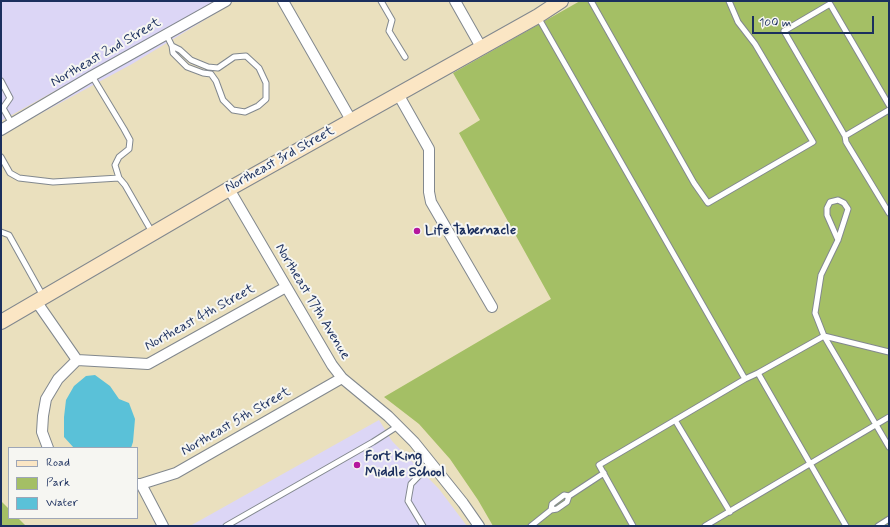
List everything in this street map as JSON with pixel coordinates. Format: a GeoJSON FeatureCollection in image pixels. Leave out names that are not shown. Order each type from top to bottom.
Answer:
{"type":"FeatureCollection","features":[{"type":"Feature","properties":{"kind":"street","name":"Northeast 2nd Street"},"geometry":{"type":"LineString","coordinates":[[1,130],[92,76],[226,1]]}},
{"type":"Feature","properties":{"kind":"street"},"geometry":{"type":"LineString","coordinates":[[283,1],[351,120]]}},
{"type":"Feature","properties":{"kind":"street"},"geometry":{"type":"LineString","coordinates":[[455,1],[481,47]]}},
{"type":"Feature","properties":{"kind":"street","name":"Northeast 3rd Street"},"geometry":{"type":"LineString","coordinates":[[1,322],[152,233],[538,16],[561,1]]}},
{"type":"Feature","properties":{"kind":"street"},"geometry":{"type":"LineString","coordinates":[[398,94],[429,149],[429,192],[431,202],[492,307]]}},
{"type":"Feature","properties":{"kind":"street","name":"Northeast 17th Avenue"},"geometry":{"type":"LineString","coordinates":[[229,189],[332,365],[342,378],[388,416],[414,442],[463,503],[479,526]]}},
{"type":"Feature","properties":{"kind":"street","name":"Northeast 4th Street"},"geometry":{"type":"LineString","coordinates":[[77,360],[148,364],[286,287]]}},
{"type":"Feature","properties":{"kind":"street"},"geometry":{"type":"LineString","coordinates":[[40,299],[77,360],[58,379],[46,399],[42,432],[48,447]]}},
{"type":"Feature","properties":{"kind":"street","name":"Northeast 5th Street"},"geometry":{"type":"LineString","coordinates":[[139,484],[176,473],[342,378]]}},
{"type":"Feature","properties":{"kind":"street"},"geometry":{"type":"LineString","coordinates":[[139,484],[163,526]]}},
{"type":"Feature","properties":{"kind":"lane"},"geometry":{"type":"LineString","coordinates":[[381,1],[392,20],[390,31],[405,57]]}},
{"type":"Feature","properties":{"kind":"lane"},"geometry":{"type":"LineString","coordinates":[[591,1],[694,183],[708,203],[813,142],[755,44],[738,22],[729,1]]}},
{"type":"Feature","properties":{"kind":"lane"},"geometry":{"type":"LineString","coordinates":[[889,105],[832,2],[784,31],[845,136],[846,142],[889,213]]}},
{"type":"Feature","properties":{"kind":"lane"},"geometry":{"type":"LineString","coordinates":[[538,16],[745,379]]}},
{"type":"Feature","properties":{"kind":"lane"},"geometry":{"type":"LineString","coordinates":[[166,34],[172,46],[173,53],[187,67],[203,73],[211,74],[216,81],[223,100],[233,110],[245,112],[258,106],[266,98],[266,83],[259,68],[246,56],[234,57],[218,68],[191,60],[180,50],[172,46]]}},
{"type":"Feature","properties":{"kind":"lane"},"geometry":{"type":"LineString","coordinates":[[92,76],[130,140],[129,149],[119,157],[115,165],[120,178],[152,233]]}},
{"type":"Feature","properties":{"kind":"lane"},"geometry":{"type":"LineString","coordinates":[[1,81],[10,98],[2,108],[12,124]]}},
{"type":"Feature","properties":{"kind":"lane"},"geometry":{"type":"LineString","coordinates":[[845,136],[889,110]]}},
{"type":"Feature","properties":{"kind":"lane"},"geometry":{"type":"LineString","coordinates":[[1,157],[10,173],[19,178],[53,182],[120,178]]}},
{"type":"Feature","properties":{"kind":"lane"},"geometry":{"type":"LineString","coordinates":[[838,240],[827,215],[827,208],[830,202],[838,200],[844,203],[848,209],[838,240],[821,275],[815,313],[824,336],[889,447]]}},
{"type":"Feature","properties":{"kind":"lane"},"geometry":{"type":"LineString","coordinates":[[1,232],[9,235],[40,299]]}},
{"type":"Feature","properties":{"kind":"lane"},"geometry":{"type":"LineString","coordinates":[[633,526],[599,465],[745,379],[824,336],[889,352]]}},
{"type":"Feature","properties":{"kind":"lane"},"geometry":{"type":"LineString","coordinates":[[758,373],[846,526]]}},
{"type":"Feature","properties":{"kind":"lane"},"geometry":{"type":"LineString","coordinates":[[705,526],[889,417]]}},
{"type":"Feature","properties":{"kind":"lane"},"geometry":{"type":"LineString","coordinates":[[675,420],[730,512]]}},
{"type":"Feature","properties":{"kind":"lane"},"geometry":{"type":"LineString","coordinates":[[226,526],[373,442],[398,426]]}},
{"type":"Feature","properties":{"kind":"lane"},"geometry":{"type":"LineString","coordinates":[[423,526],[408,501],[411,484],[431,464]]}},
{"type":"Feature","properties":{"kind":"lane"},"geometry":{"type":"LineString","coordinates":[[531,526],[551,510],[557,510],[567,502],[569,496],[604,473]]}},
{"type":"Feature","properties":{"kind":"lane"},"geometry":{"type":"LineString","coordinates":[[878,526],[889,520]]}},
{"type":"Feature","properties":{"kind":"shaded area"},"geometry":{"type":"Polygon","coordinates":[[[1,1],[216,1],[1,121],[1,1]]]}},
{"type":"Feature","properties":{"kind":"shaded area"},"geometry":{"type":"Polygon","coordinates":[[[236,1],[132,64],[1,135],[1,132],[236,1]]]}},
{"type":"Feature","properties":{"kind":"shaded area","name":"Fort King Middle School"},"geometry":{"type":"Polygon","coordinates":[[[379,420],[392,441],[439,489],[467,526],[190,526],[379,420]]]}},
{"type":"Feature","properties":{"kind":"green space"},"geometry":{"type":"Polygon","coordinates":[[[580,1],[889,1],[889,526],[493,526],[478,500],[450,459],[419,424],[384,397],[551,299],[459,133],[480,120],[453,73],[580,1]]]}},
{"type":"Feature","properties":{"kind":"green space"},"geometry":{"type":"Polygon","coordinates":[[[1,501],[8,508],[8,519],[19,519],[26,526],[1,526],[1,501]]]}},
{"type":"Feature","properties":{"kind":"water"},"geometry":{"type":"Polygon","coordinates":[[[95,375],[110,386],[119,399],[129,403],[135,419],[131,447],[73,447],[64,437],[66,400],[74,386],[86,376],[95,375]]]}},
{"type":"Feature","properties":{"kind":"place","name":"Life Tabernacle"},"geometry":{"type":"Point","coordinates":[417,231]}},
{"type":"Feature","properties":{"kind":"place","name":"Fort King Middle School"},"geometry":{"type":"Point","coordinates":[357,465]}}]}
